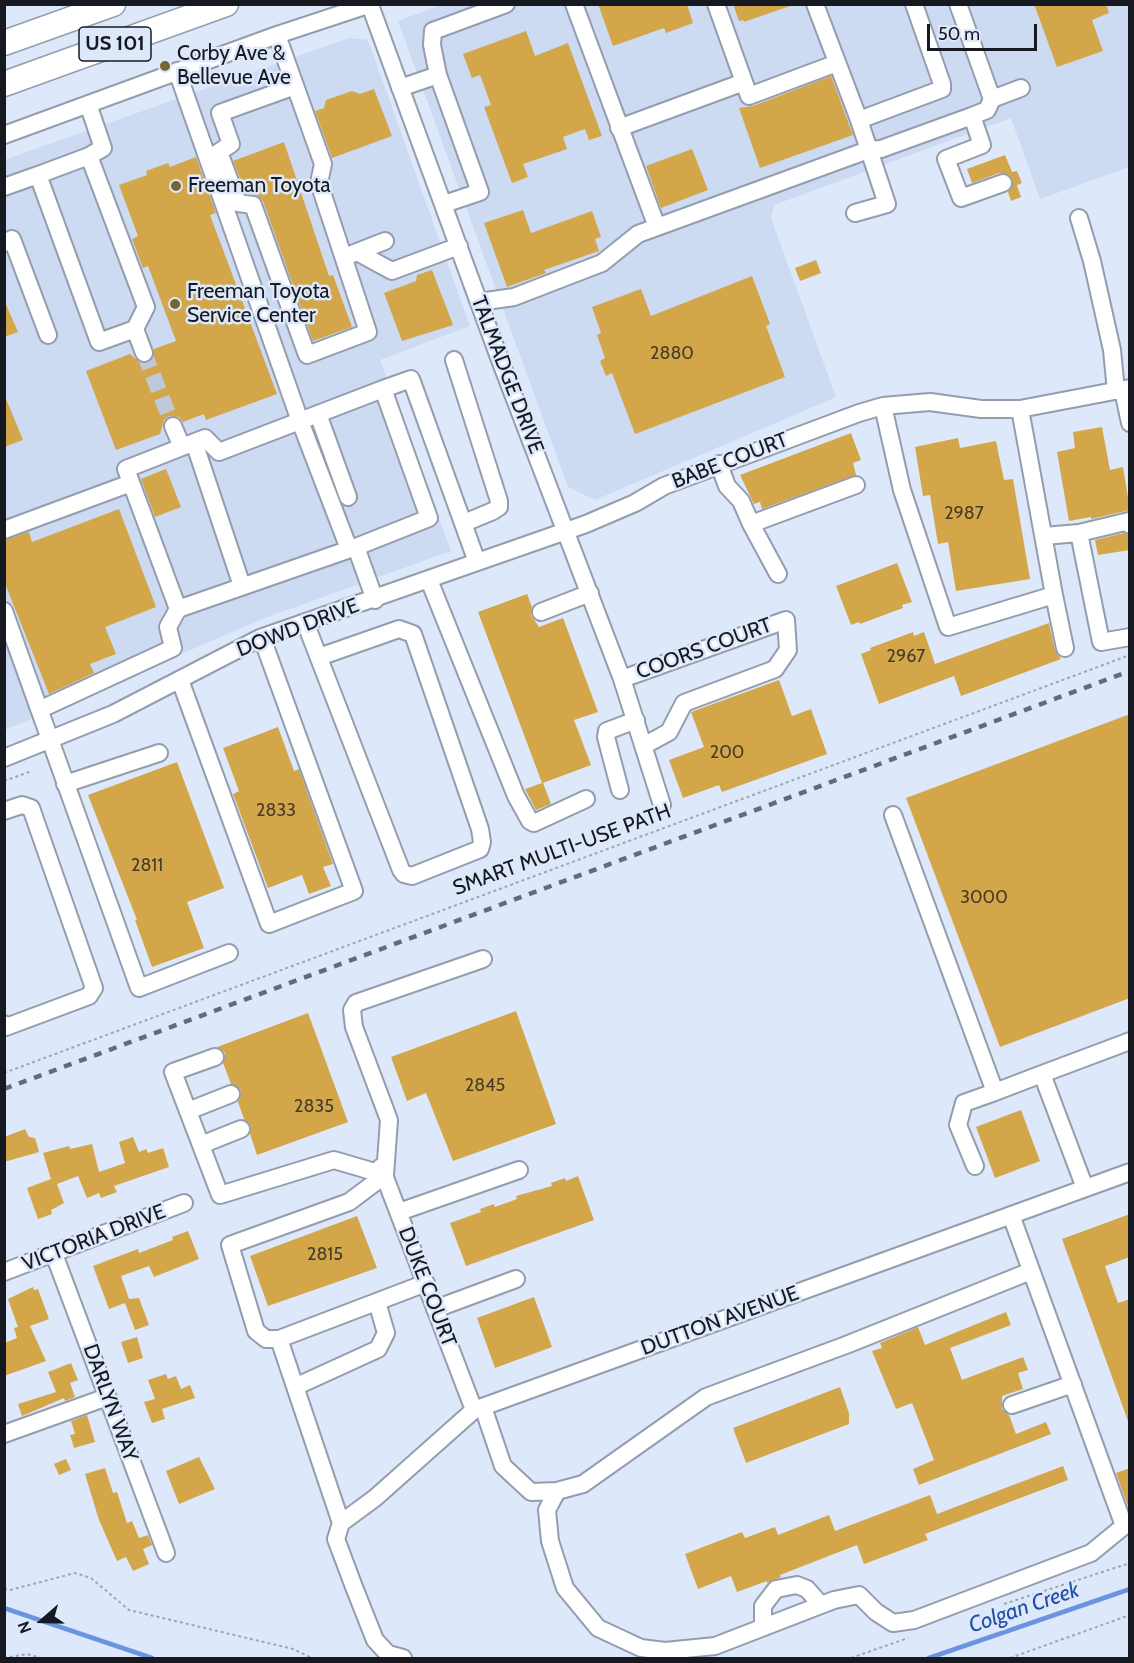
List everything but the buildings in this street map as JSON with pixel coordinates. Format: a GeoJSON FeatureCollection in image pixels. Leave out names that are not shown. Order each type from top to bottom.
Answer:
{"type":"FeatureCollection","features":[{"type":"Feature","properties":{"kind":"highway","name":"US 101"},"geometry":{"type":"LineString","coordinates":[[4,43],[113,4]]}},
{"type":"Feature","properties":{"kind":"highway","name":"US 101"},"geometry":{"type":"LineString","coordinates":[[4,84],[226,4]]}},
{"type":"Feature","properties":{"kind":"street"},"geometry":{"type":"LineString","coordinates":[[444,204],[480,192],[438,75],[432,45],[433,31],[506,4]]}},
{"type":"Feature","properties":{"kind":"street"},"geometry":{"type":"LineString","coordinates":[[574,4],[657,227]]}},
{"type":"Feature","properties":{"kind":"street"},"geometry":{"type":"LineString","coordinates":[[716,4],[749,96],[837,63]]}},
{"type":"Feature","properties":{"kind":"street"},"geometry":{"type":"LineString","coordinates":[[859,120],[942,89],[914,4]]}},
{"type":"Feature","properties":{"kind":"street"},"geometry":{"type":"LineString","coordinates":[[479,302],[513,297],[602,263],[638,234],[868,150],[880,149],[987,110],[992,99],[958,4]]}},
{"type":"Feature","properties":{"kind":"street"},"geometry":{"type":"LineString","coordinates":[[4,135],[277,35],[370,5]]}},
{"type":"Feature","properties":{"kind":"street","name":"TALMADGE DRIVE"},"geometry":{"type":"LineString","coordinates":[[370,5],[479,302],[622,679],[645,745],[662,805]]}},
{"type":"Feature","properties":{"kind":"street"},"geometry":{"type":"LineString","coordinates":[[816,5],[859,120],[887,204],[855,213]]}},
{"type":"Feature","properties":{"kind":"street"},"geometry":{"type":"LineString","coordinates":[[277,35],[323,164],[319,183],[351,255],[368,332],[307,355],[253,205],[238,203],[219,152],[231,144],[220,113],[295,86]]}},
{"type":"Feature","properties":{"kind":"street"},"geometry":{"type":"LineString","coordinates":[[177,71],[300,421],[375,600]]}},
{"type":"Feature","properties":{"kind":"street"},"geometry":{"type":"LineString","coordinates":[[400,88],[438,75]]}},
{"type":"Feature","properties":{"kind":"street"},"geometry":{"type":"LineString","coordinates":[[619,128],[744,82]]}},
{"type":"Feature","properties":{"kind":"street"},"geometry":{"type":"LineString","coordinates":[[992,99],[1021,88]]}},
{"type":"Feature","properties":{"kind":"street"},"geometry":{"type":"LineString","coordinates":[[4,187],[89,156],[103,148],[88,104]]}},
{"type":"Feature","properties":{"kind":"street"},"geometry":{"type":"LineString","coordinates":[[972,116],[982,145],[946,159],[962,198],[1003,183]]}},
{"type":"Feature","properties":{"kind":"street"},"geometry":{"type":"LineString","coordinates":[[38,175],[99,342],[135,329],[146,307],[89,156]]}},
{"type":"Feature","properties":{"kind":"street"},"geometry":{"type":"LineString","coordinates":[[1079,218],[1092,261],[1130,423]]}},
{"type":"Feature","properties":{"kind":"street"},"geometry":{"type":"LineString","coordinates":[[4,243],[12,239],[48,334]]}},
{"type":"Feature","properties":{"kind":"street"},"geometry":{"type":"LineString","coordinates":[[351,255],[385,241]]}},
{"type":"Feature","properties":{"kind":"street"},"geometry":{"type":"LineString","coordinates":[[351,255],[392,271],[459,246]]}},
{"type":"Feature","properties":{"kind":"street"},"geometry":{"type":"LineString","coordinates":[[135,329],[144,352]]}},
{"type":"Feature","properties":{"kind":"street"},"geometry":{"type":"LineString","coordinates":[[454,360],[499,501],[499,507],[493,511],[464,524]]}},
{"type":"Feature","properties":{"kind":"street"},"geometry":{"type":"LineString","coordinates":[[178,609],[126,469],[205,438],[219,452],[411,379],[477,562]]}},
{"type":"Feature","properties":{"kind":"street"},"geometry":{"type":"LineString","coordinates":[[41,709],[173,648],[168,627],[178,609],[353,548],[429,518],[383,389]]}},
{"type":"Feature","properties":{"kind":"street","name":"BABE COURT"},"geometry":{"type":"LineString","coordinates":[[566,530],[635,503],[664,486],[719,464],[891,405],[930,402],[981,409],[1020,409],[1123,390]]}},
{"type":"Feature","properties":{"kind":"street"},"geometry":{"type":"LineString","coordinates":[[891,405],[902,490],[948,627],[1054,595]]}},
{"type":"Feature","properties":{"kind":"street"},"geometry":{"type":"LineString","coordinates":[[1020,409],[1065,648]]}},
{"type":"Feature","properties":{"kind":"street"},"geometry":{"type":"LineString","coordinates":[[318,414],[348,497]]}},
{"type":"Feature","properties":{"kind":"street"},"geometry":{"type":"LineString","coordinates":[[173,426],[188,445],[242,586]]}},
{"type":"Feature","properties":{"kind":"street"},"geometry":{"type":"LineString","coordinates":[[719,464],[727,486],[741,501],[778,574]]}},
{"type":"Feature","properties":{"kind":"street"},"geometry":{"type":"LineString","coordinates":[[4,530],[131,483]]}},
{"type":"Feature","properties":{"kind":"street"},"geometry":{"type":"LineString","coordinates":[[751,524],[856,485]]}},
{"type":"Feature","properties":{"kind":"street"},"geometry":{"type":"LineString","coordinates":[[1044,536],[1079,533],[1129,521],[1130,525]]}},
{"type":"Feature","properties":{"kind":"street","name":"DOWD DRIVE"},"geometry":{"type":"LineString","coordinates":[[5,757],[113,714],[262,638],[375,600],[566,530]]}},
{"type":"Feature","properties":{"kind":"street"},"geometry":{"type":"LineString","coordinates":[[1079,533],[1101,642],[1130,637]]}},
{"type":"Feature","properties":{"kind":"street"},"geometry":{"type":"LineString","coordinates":[[429,580],[516,796],[530,821],[534,823],[586,799]]}},
{"type":"Feature","properties":{"kind":"street"},"geometry":{"type":"LineString","coordinates":[[541,612],[590,593]]}},
{"type":"Feature","properties":{"kind":"street"},"geometry":{"type":"LineString","coordinates":[[4,611],[140,988],[228,953]]}},
{"type":"Feature","properties":{"kind":"street","name":"COORS COURT"},"geometry":{"type":"LineString","coordinates":[[622,679],[786,620],[788,650],[775,669],[684,703],[669,732],[645,745]]}},
{"type":"Feature","properties":{"kind":"street"},"geometry":{"type":"LineString","coordinates":[[305,622],[404,874],[412,876],[480,849],[482,842],[480,829],[413,634],[399,629],[319,657]]}},
{"type":"Feature","properties":{"kind":"street"},"geometry":{"type":"LineString","coordinates":[[180,680],[269,924],[354,891],[262,638]]}},
{"type":"Feature","properties":{"kind":"street"},"geometry":{"type":"LineString","coordinates":[[620,790],[606,737],[607,731],[636,720]]}},
{"type":"Feature","properties":{"kind":"street"},"geometry":{"type":"LineString","coordinates":[[65,784],[159,753]]}},
{"type":"Feature","properties":{"kind":"street"},"geometry":{"type":"LineString","coordinates":[[4,811],[22,805],[31,808],[94,988],[89,996],[6,1027],[4,1024]]}},
{"type":"Feature","properties":{"kind":"street"},"geometry":{"type":"LineString","coordinates":[[892,815],[995,1092]]}},
{"type":"Feature","properties":{"kind":"street"},"geometry":{"type":"LineString","coordinates":[[426,1284],[279,1339],[266,1339],[256,1331],[230,1245],[349,1202],[382,1169],[389,1120],[354,1027],[352,1010],[356,1003],[483,958]]}},
{"type":"Feature","properties":{"kind":"street"},"geometry":{"type":"LineString","coordinates":[[975,1166],[958,1125],[964,1103],[1130,1041]]}},
{"type":"Feature","properties":{"kind":"street"},"geometry":{"type":"LineString","coordinates":[[214,1057],[173,1072],[220,1195],[334,1160],[382,1169]]}},
{"type":"Feature","properties":{"kind":"street"},"geometry":{"type":"LineString","coordinates":[[1042,1074],[1085,1188]]}},
{"type":"Feature","properties":{"kind":"street"},"geometry":{"type":"LineString","coordinates":[[188,1111],[231,1094]]}},
{"type":"Feature","properties":{"kind":"street"},"geometry":{"type":"LineString","coordinates":[[201,1145],[241,1129]]}},
{"type":"Feature","properties":{"kind":"street","name":"DUKE COURT"},"geometry":{"type":"LineString","coordinates":[[382,1169],[435,1309],[503,1466],[531,1492],[557,1491]]}},
{"type":"Feature","properties":{"kind":"street"},"geometry":{"type":"LineString","coordinates":[[399,1212],[519,1170]]}},
{"type":"Feature","properties":{"kind":"street","name":"DUTTON AVENUE"},"geometry":{"type":"LineString","coordinates":[[341,1523],[375,1498],[478,1408],[1130,1172]]}},
{"type":"Feature","properties":{"kind":"street","name":"VICTORIA DRIVE"},"geometry":{"type":"LineString","coordinates":[[4,1272],[184,1203]]}},
{"type":"Feature","properties":{"kind":"street"},"geometry":{"type":"LineString","coordinates":[[1011,1215],[1124,1526],[1090,1553],[914,1620],[893,1623],[876,1612],[859,1595],[821,1605],[715,1646],[663,1655],[641,1648],[598,1628],[565,1588],[549,1541],[547,1510],[557,1491],[583,1484],[706,1397],[846,1345],[1031,1271]]}},
{"type":"Feature","properties":{"kind":"street","name":"DARLYN WAY"},"geometry":{"type":"LineString","coordinates":[[54,1254],[166,1553]]}},
{"type":"Feature","properties":{"kind":"street"},"geometry":{"type":"LineString","coordinates":[[435,1309],[516,1279]]}},
{"type":"Feature","properties":{"kind":"street"},"geometry":{"type":"LineString","coordinates":[[297,1386],[378,1349],[386,1333],[377,1302]]}},
{"type":"Feature","properties":{"kind":"street"},"geometry":{"type":"LineString","coordinates":[[279,1339],[297,1386],[341,1523],[336,1539],[375,1640],[388,1654],[403,1659]]}},
{"type":"Feature","properties":{"kind":"street"},"geometry":{"type":"LineString","coordinates":[[1012,1406],[1073,1384]]}},
{"type":"Feature","properties":{"kind":"street"},"geometry":{"type":"LineString","coordinates":[[4,1434],[107,1397]]}},
{"type":"Feature","properties":{"kind":"street"},"geometry":{"type":"LineString","coordinates":[[763,1627],[763,1606],[776,1589],[797,1585],[807,1589],[821,1605]]}},
{"type":"Feature","properties":{"kind":"path","name":"SMART MULTI-USE PATH"},"geometry":{"type":"LineString","coordinates":[[4,1073],[1130,655]]}},
{"type":"Feature","properties":{"kind":"path"},"geometry":{"type":"LineString","coordinates":[[4,781],[32,771]]}},
{"type":"Feature","properties":{"kind":"path"},"geometry":{"type":"LineString","coordinates":[[1000,1605],[1130,1563]]}},
{"type":"Feature","properties":{"kind":"path"},"geometry":{"type":"LineString","coordinates":[[4,1589],[10,1590],[75,1573],[92,1578],[129,1610],[293,1649],[312,1659]]}},
{"type":"Feature","properties":{"kind":"path"},"geometry":{"type":"LineString","coordinates":[[1010,1659],[1130,1615]]}},
{"type":"Feature","properties":{"kind":"path"},"geometry":{"type":"LineString","coordinates":[[851,1659],[918,1634]]}},
{"type":"Feature","properties":{"kind":"path"},"geometry":{"type":"LineString","coordinates":[[4,1658],[27,1654],[41,1659]]}},
{"type":"Feature","properties":{"kind":"shaded area"},"geometry":{"type":"Polygon","coordinates":[[[444,4],[1129,5],[1129,167],[1040,199],[1011,118],[774,205],[771,218],[836,397],[595,500],[568,487],[398,21],[444,4]]]}},
{"type":"Feature","properties":{"kind":"shaded area"},"geometry":{"type":"Polygon","coordinates":[[[349,38],[368,40],[470,326],[380,360],[451,551],[265,618],[5,730],[4,160],[349,38]]]}},
{"type":"Feature","properties":{"kind":"waterway","name":"Colgan Creek"},"geometry":{"type":"LineString","coordinates":[[929,1658],[1130,1589]]}},
{"type":"Feature","properties":{"kind":"waterway","name":"Colgan Creek"},"geometry":{"type":"LineString","coordinates":[[4,1608],[152,1658]]}},
{"type":"Feature","properties":{"kind":"tunnel"},"geometry":{"type":"LineString","coordinates":[[144,353],[173,426]]}},
{"type":"Feature","properties":{"kind":"railway"},"geometry":{"type":"LineString","coordinates":[[4,1089],[1130,671]]}},
{"type":"Feature","properties":{"kind":"place","name":"Corby Ave & Bellevue Ave"},"geometry":{"type":"Point","coordinates":[165,66]}},
{"type":"Feature","properties":{"kind":"place","name":"Freeman Toyota"},"geometry":{"type":"Point","coordinates":[176,186]}},
{"type":"Feature","properties":{"kind":"place","name":"Freeman Toyota Service Center"},"geometry":{"type":"Point","coordinates":[175,304]}}]}
